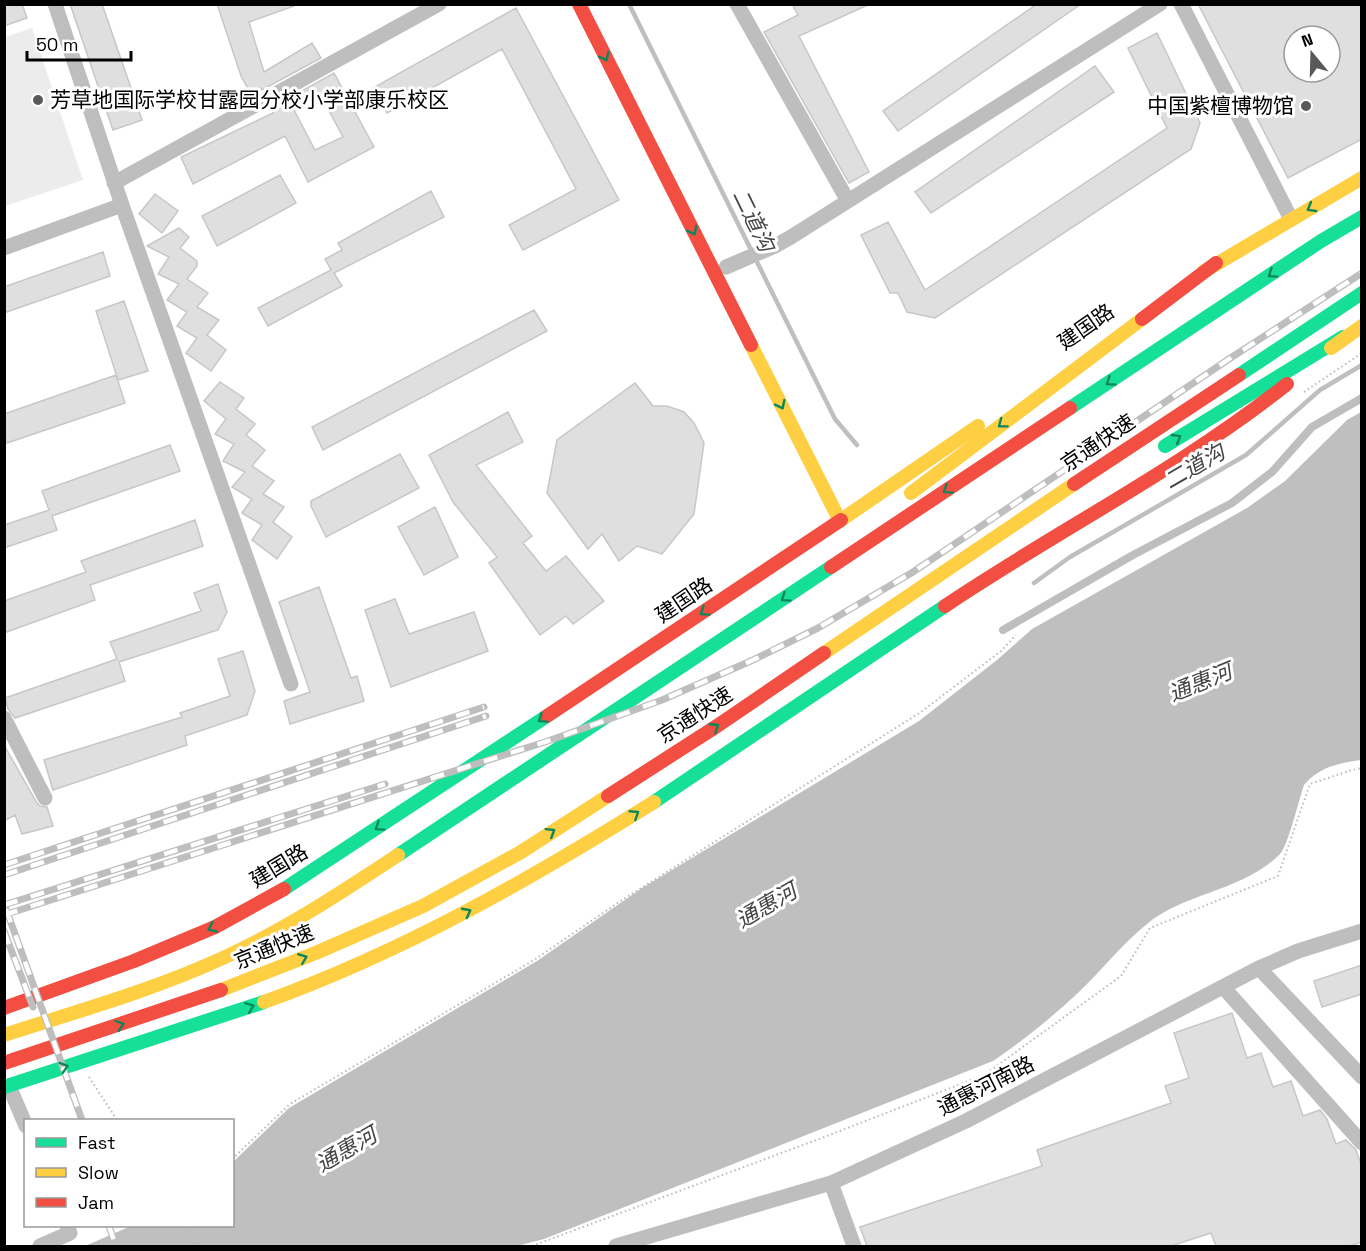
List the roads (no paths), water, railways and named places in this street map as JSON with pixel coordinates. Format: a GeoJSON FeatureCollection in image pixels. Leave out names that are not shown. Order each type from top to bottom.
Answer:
{"type":"FeatureCollection","features":[{"type":"Feature","properties":{"kind":"main road"},"geometry":{"type":"LineString","coordinates":[[579,4],[846,518]]}},
{"type":"Feature","properties":{"kind":"main road"},"geometry":{"type":"LineString","coordinates":[[594,4],[726,267],[846,518]]}},
{"type":"Feature","properties":{"kind":"main road","name":"建国路"},"geometry":{"type":"LineString","coordinates":[[4,1008],[134,961],[215,927],[294,884],[846,518],[1216,263],[1362,178]]}},
{"type":"Feature","properties":{"kind":"main road","name":"京通快速"},"geometry":{"type":"LineString","coordinates":[[4,1035],[140,991],[225,957],[304,914],[393,859],[1321,241],[1362,217]]}},
{"type":"Feature","properties":{"kind":"main road"},"geometry":{"type":"LineString","coordinates":[[812,580],[901,502],[1216,263]]}},
{"type":"Feature","properties":{"kind":"main road","name":"京通快速"},"geometry":{"type":"LineString","coordinates":[[4,1064],[237,985],[308,956],[423,906],[521,852],[717,726],[996,536],[1358,295]]}},
{"type":"Feature","properties":{"kind":"main road"},"geometry":{"type":"LineString","coordinates":[[1153,453],[1362,326]]}},
{"type":"Feature","properties":{"kind":"main road"},"geometry":{"type":"LineString","coordinates":[[7,1086],[244,1010],[327,978],[438,928],[535,876],[621,824],[1007,565],[1196,451],[1272,396],[1343,337]]}},
{"type":"Feature","properties":{"kind":"main road"},"geometry":{"type":"LineString","coordinates":[[996,536],[1102,482]]}},
{"type":"Feature","properties":{"kind":"main road"},"geometry":{"type":"LineString","coordinates":[[397,946],[482,884],[521,852]]}},
{"type":"Feature","properties":{"kind":"street"},"geometry":{"type":"LineString","coordinates":[[55,4],[114,183],[291,684]]}},
{"type":"Feature","properties":{"kind":"street"},"geometry":{"type":"LineString","coordinates":[[114,183],[439,4]]}},
{"type":"Feature","properties":{"kind":"street"},"geometry":{"type":"LineString","coordinates":[[737,4],[848,201]]}},
{"type":"Feature","properties":{"kind":"street"},"geometry":{"type":"LineString","coordinates":[[726,267],[775,246],[1160,4]]}},
{"type":"Feature","properties":{"kind":"street"},"geometry":{"type":"LineString","coordinates":[[1181,4],[1291,219]]}},
{"type":"Feature","properties":{"kind":"street"},"geometry":{"type":"LineString","coordinates":[[4,248],[122,206]]}},
{"type":"Feature","properties":{"kind":"street"},"geometry":{"type":"LineString","coordinates":[[4,718],[45,798]]}},
{"type":"Feature","properties":{"kind":"street","name":"通惠河南路"},"geometry":{"type":"LineString","coordinates":[[624,1245],[831,1183],[966,1121],[1259,968],[1298,951],[1362,931]]}},
{"type":"Feature","properties":{"kind":"street"},"geometry":{"type":"LineString","coordinates":[[1259,968],[1362,1077]]}},
{"type":"Feature","properties":{"kind":"street"},"geometry":{"type":"LineString","coordinates":[[1224,988],[1362,1143]]}},
{"type":"Feature","properties":{"kind":"street"},"geometry":{"type":"LineString","coordinates":[[7,1086],[24,1122]]}},
{"type":"Feature","properties":{"kind":"street"},"geometry":{"type":"LineString","coordinates":[[831,1183],[854,1246]]}},
{"type":"Feature","properties":{"kind":"street"},"geometry":{"type":"LineString","coordinates":[[40,1246],[70,1233],[67,1227]]}},
{"type":"Feature","properties":{"kind":"lane"},"geometry":{"type":"LineString","coordinates":[[1003,630],[1133,555],[1232,503],[1272,472],[1312,427],[1362,398]]}},
{"type":"Feature","properties":{"kind":"water","name":"通惠河"},"geometry":{"type":"Polygon","coordinates":[[[1361,412],[1361,760],[1323,770],[1304,785],[1283,849],[1266,866],[1250,876],[1162,913],[1129,940],[1088,984],[1048,1020],[993,1061],[544,1239],[517,1246],[85,1246],[129,1227],[234,1227],[234,1161],[289,1108],[537,961],[642,888],[919,721],[997,660],[1032,629],[1247,508],[1285,481],[1347,420],[1361,412]]]}},
{"type":"Feature","properties":{"kind":"waterway","name":"二道沟"},"geometry":{"type":"LineString","coordinates":[[629,4],[835,419],[857,445]]}},
{"type":"Feature","properties":{"kind":"waterway","name":"二道沟"},"geometry":{"type":"LineString","coordinates":[[1034,583],[1070,557],[1246,455],[1320,390],[1362,365]]}},
{"type":"Feature","properties":{"kind":"railway"},"geometry":{"type":"LineString","coordinates":[[4,915],[548,741],[662,700],[753,660],[818,628],[913,572],[1229,359],[1362,273]]}},
{"type":"Feature","properties":{"kind":"railway"},"geometry":{"type":"LineString","coordinates":[[4,865],[484,707]]}},
{"type":"Feature","properties":{"kind":"railway"},"geometry":{"type":"LineString","coordinates":[[4,875],[486,716]]}},
{"type":"Feature","properties":{"kind":"railway"},"geometry":{"type":"LineString","coordinates":[[4,905],[385,784]]}},
{"type":"Feature","properties":{"kind":"railway"},"geometry":{"type":"LineString","coordinates":[[6,909],[82,1119]]}},
{"type":"Feature","properties":{"kind":"railway"},"geometry":{"type":"LineString","coordinates":[[4,931],[33,1007]]}},
{"type":"Feature","properties":{"kind":"railway"},"geometry":{"type":"LineString","coordinates":[[109,1227],[116,1246]]}},
{"type":"Feature","properties":{"kind":"place","name":"芳草地国际学校甘露园分校小学部康乐校区"},"geometry":{"type":"Point","coordinates":[38,100]}},
{"type":"Feature","properties":{"kind":"place","name":"中国紫檀博物馆"},"geometry":{"type":"Point","coordinates":[1306,106]}}]}
